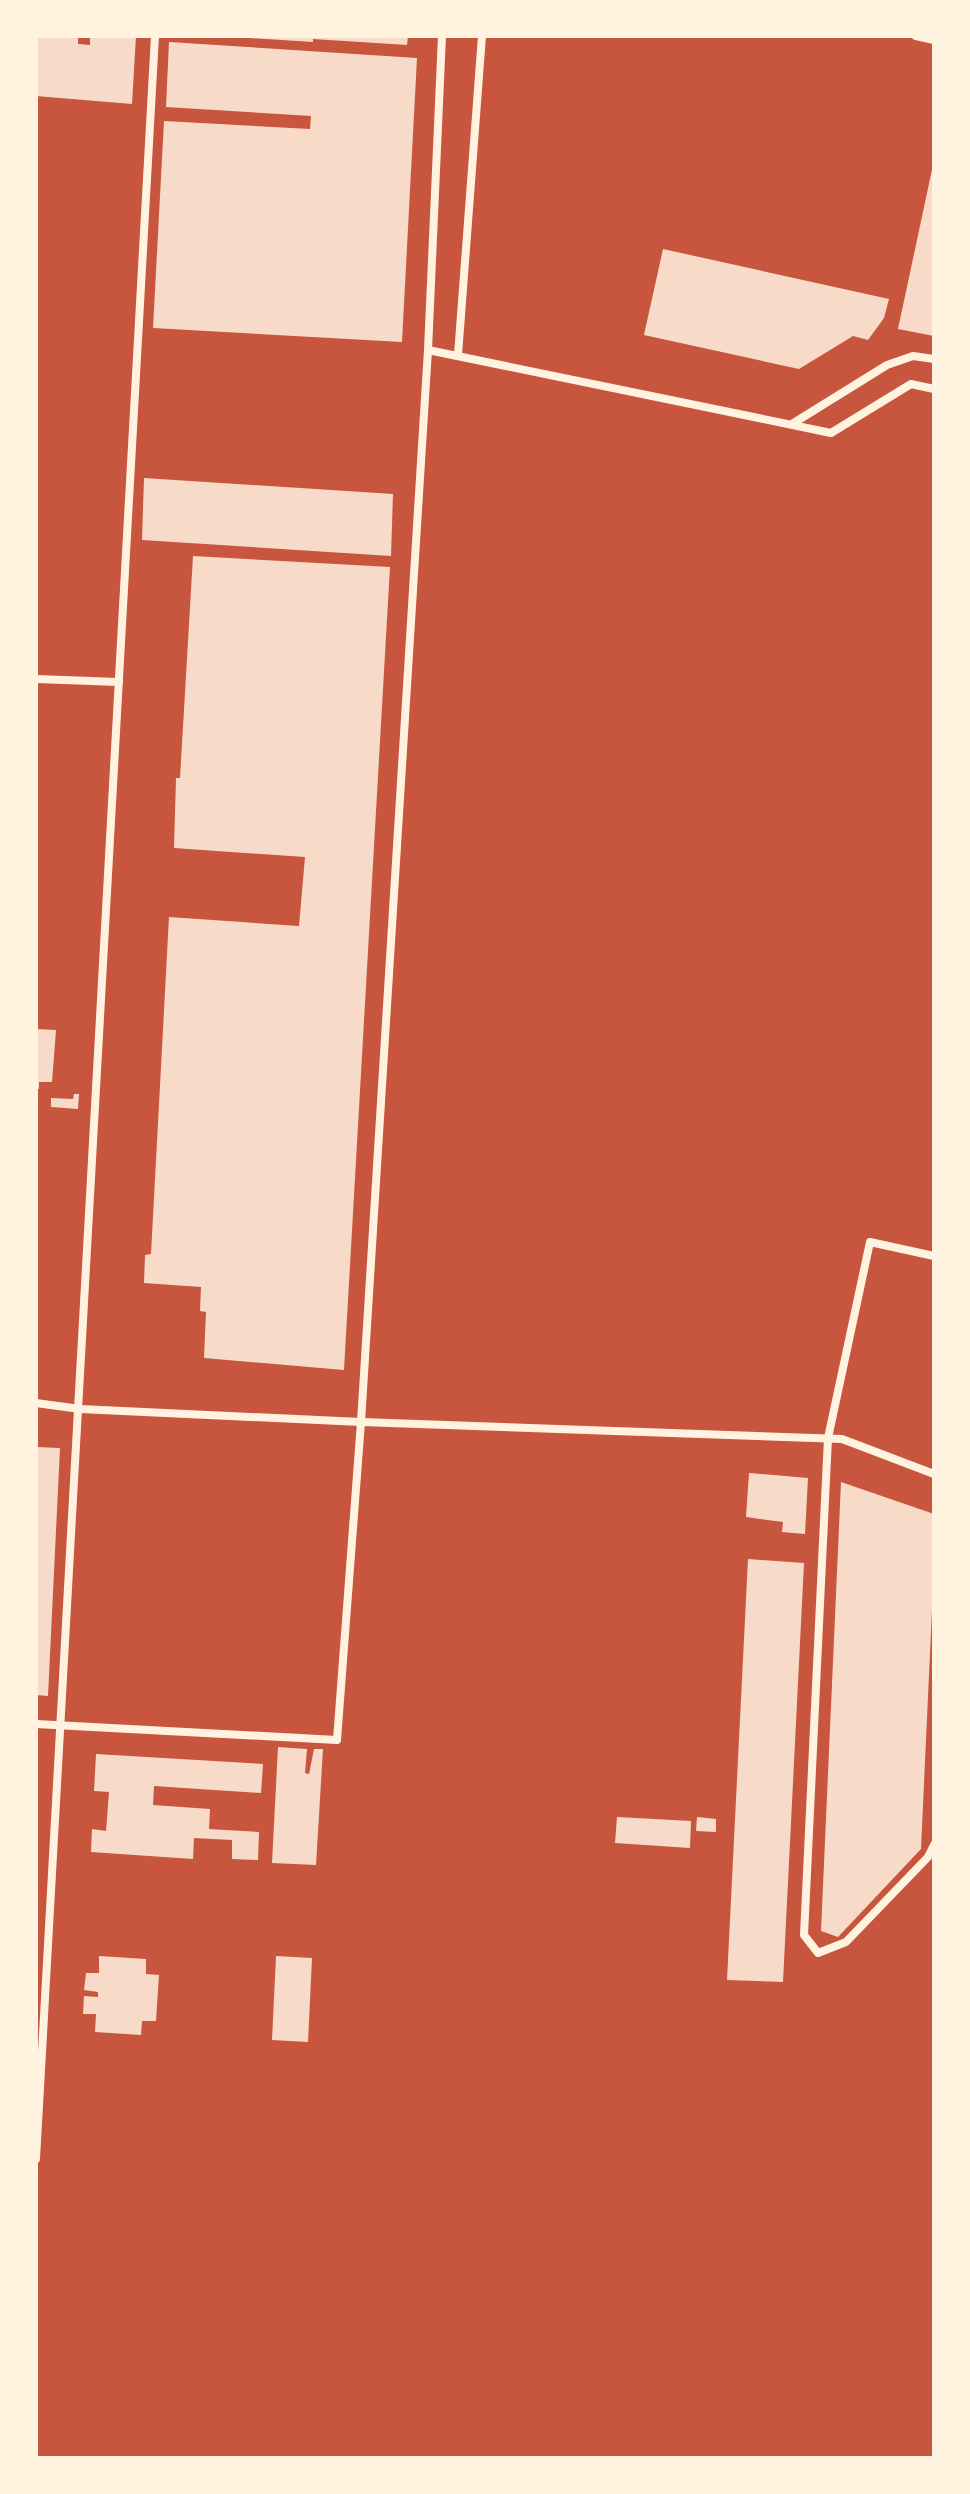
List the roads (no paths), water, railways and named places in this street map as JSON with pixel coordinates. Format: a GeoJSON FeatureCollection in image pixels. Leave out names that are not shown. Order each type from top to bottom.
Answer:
{"type":"FeatureCollection","features":[{"type":"Feature","properties":{"kind":"street"},"geometry":{"type":"LineString","coordinates":[[36,2159],[155,36]]}},
{"type":"Feature","properties":{"kind":"street"},"geometry":{"type":"LineString","coordinates":[[36,1724],[337,1740],[361,1422],[428,350],[442,36]]}},
{"type":"Feature","properties":{"kind":"street"},"geometry":{"type":"LineString","coordinates":[[458,355],[482,36]]}},
{"type":"Feature","properties":{"kind":"street"},"geometry":{"type":"LineString","coordinates":[[916,36],[934,40]]}},
{"type":"Feature","properties":{"kind":"street"},"geometry":{"type":"LineString","coordinates":[[428,350],[831,433],[911,384],[934,389]]}},
{"type":"Feature","properties":{"kind":"street"},"geometry":{"type":"LineString","coordinates":[[792,424],[887,365],[913,356],[934,359]]}},
{"type":"Feature","properties":{"kind":"street"},"geometry":{"type":"LineString","coordinates":[[36,679],[119,682]]}},
{"type":"Feature","properties":{"kind":"street"},"geometry":{"type":"LineString","coordinates":[[934,1256],[870,1242],[828,1438],[804,1935],[818,1953],[846,1942],[928,1857],[934,1845]]}},
{"type":"Feature","properties":{"kind":"street"},"geometry":{"type":"LineString","coordinates":[[36,1403],[80,1409],[361,1422],[842,1439],[934,1474]]}}]}
